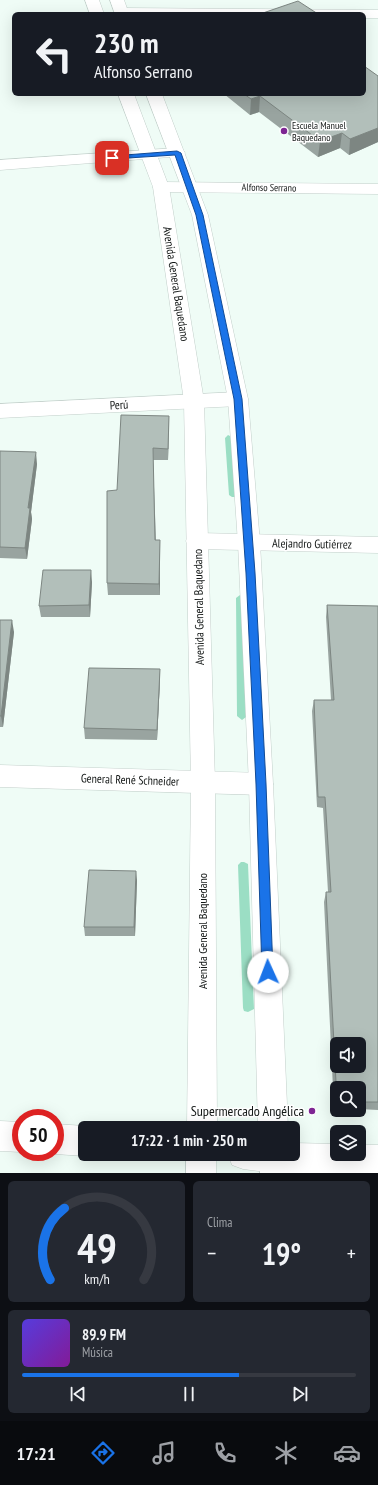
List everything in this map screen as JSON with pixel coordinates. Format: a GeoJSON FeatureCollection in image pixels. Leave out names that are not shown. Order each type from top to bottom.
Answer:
{"type":"FeatureCollection","features":[{"type":"Feature","properties":{"kind":"main road"},"geometry":{"type":"LineString","coordinates":[[92,0],[96,12]]}},
{"type":"Feature","properties":{"kind":"main road"},"geometry":{"type":"LineString","coordinates":[[120,9],[275,12]]}},
{"type":"Feature","properties":{"kind":"main road"},"geometry":{"type":"LineString","coordinates":[[366,14],[378,14]]}},
{"type":"Feature","properties":{"kind":"main road","name":"Avenida General Baquedano"},"geometry":{"type":"LineString","coordinates":[[127,96],[161,187],[194,401],[203,783],[202,1121]]}},
{"type":"Feature","properties":{"kind":"main road"},"geometry":{"type":"LineString","coordinates":[[155,96],[200,215],[238,399],[248,542],[261,784],[273,1121]]}},
{"type":"Feature","properties":{"kind":"main road"},"geometry":{"type":"LineString","coordinates":[[0,165],[177,153]]}},
{"type":"Feature","properties":{"kind":"main road","name":"Alfonso Serrano"},"geometry":{"type":"LineString","coordinates":[[161,187],[189,186],[378,189]]}},
{"type":"Feature","properties":{"kind":"main road","name":"Perú"},"geometry":{"type":"LineString","coordinates":[[0,411],[238,399]]}},
{"type":"Feature","properties":{"kind":"main road","name":"Alejandro Gutiérrez"},"geometry":{"type":"LineString","coordinates":[[197,542],[378,545]]}},
{"type":"Feature","properties":{"kind":"main road","name":"General René Schneider"},"geometry":{"type":"LineString","coordinates":[[0,776],[261,784]]}},
{"type":"Feature","properties":{"kind":"main road"},"geometry":{"type":"LineString","coordinates":[[0,1136],[12,1137]]}},
{"type":"Feature","properties":{"kind":"main road"},"geometry":{"type":"LineString","coordinates":[[64,1140],[78,1141]]}},
{"type":"Feature","properties":{"kind":"main road"},"geometry":{"type":"LineString","coordinates":[[275,1162],[378,1160]]}},
{"type":"Feature","properties":{"kind":"main road"},"geometry":{"type":"LineString","coordinates":[[201,1161],[201,1173]]}},
{"type":"Feature","properties":{"kind":"green space"},"geometry":{"type":"Polygon","coordinates":[[[228,435],[232,437],[235,497],[229,495],[225,438],[228,435]]]}},
{"type":"Feature","properties":{"kind":"green space"},"geometry":{"type":"Polygon","coordinates":[[[240,595],[243,597],[246,717],[242,720],[237,716],[236,598],[240,595]]]}},
{"type":"Feature","properties":{"kind":"green space"},"geometry":{"type":"Polygon","coordinates":[[[241,862],[248,864],[254,1009],[248,1012],[244,1011],[243,1008],[238,865],[241,862]]]}},
{"type":"Feature","properties":{"kind":"building"},"geometry":{"type":"Polygon","coordinates":[[[298,1],[315,12],[266,12],[298,1]]]}},
{"type":"Feature","properties":{"kind":"building"},"geometry":{"type":"Polygon","coordinates":[[[366,67],[378,76],[378,128],[350,139],[342,133],[320,141],[260,96],[366,96],[366,67]]]}},
{"type":"Feature","properties":{"kind":"building"},"geometry":{"type":"Polygon","coordinates":[[[247,96],[260,96],[251,99],[247,96]]]}},
{"type":"Feature","properties":{"kind":"building"},"geometry":{"type":"Polygon","coordinates":[[[121,415],[169,416],[168,449],[153,448],[155,540],[160,540],[159,584],[107,583],[107,491],[117,490],[121,415]]]}},
{"type":"Feature","properties":{"kind":"building"},"geometry":{"type":"Polygon","coordinates":[[[0,451],[36,452],[28,508],[30,508],[25,548],[0,547],[0,451]]]}},
{"type":"Feature","properties":{"kind":"building"},"geometry":{"type":"Polygon","coordinates":[[[43,570],[91,570],[89,605],[39,606],[43,570]]]}},
{"type":"Feature","properties":{"kind":"building"},"geometry":{"type":"Polygon","coordinates":[[[327,605],[378,606],[378,1102],[366,1102],[366,1081],[336,1081],[336,1073],[366,1073],[366,1037],[334,1037],[326,892],[331,892],[325,797],[318,797],[314,700],[334,700],[327,605]]]}},
{"type":"Feature","properties":{"kind":"building"},"geometry":{"type":"Polygon","coordinates":[[[0,620],[12,620],[1,716],[0,716],[0,620]]]}},
{"type":"Feature","properties":{"kind":"building"},"geometry":{"type":"Polygon","coordinates":[[[89,668],[160,669],[157,730],[84,728],[89,668]]]}},
{"type":"Feature","properties":{"kind":"building"},"geometry":{"type":"Polygon","coordinates":[[[89,870],[136,871],[134,927],[84,927],[89,870]]]}},
{"type":"Feature","properties":{"kind":"place","name":"Escuela Manuel Baquedano"},"geometry":{"type":"Point","coordinates":[284,131]}},
{"type":"Feature","properties":{"kind":"place","name":"Supermercado Angélica"},"geometry":{"type":"Point","coordinates":[312,1111]}},
{"type":"Feature","properties":{"kind":"route"},"geometry":{"type":"LineString","coordinates":[[112,158],[177,153],[200,215],[238,399],[250,573],[261,784],[268,972]]}}]}
